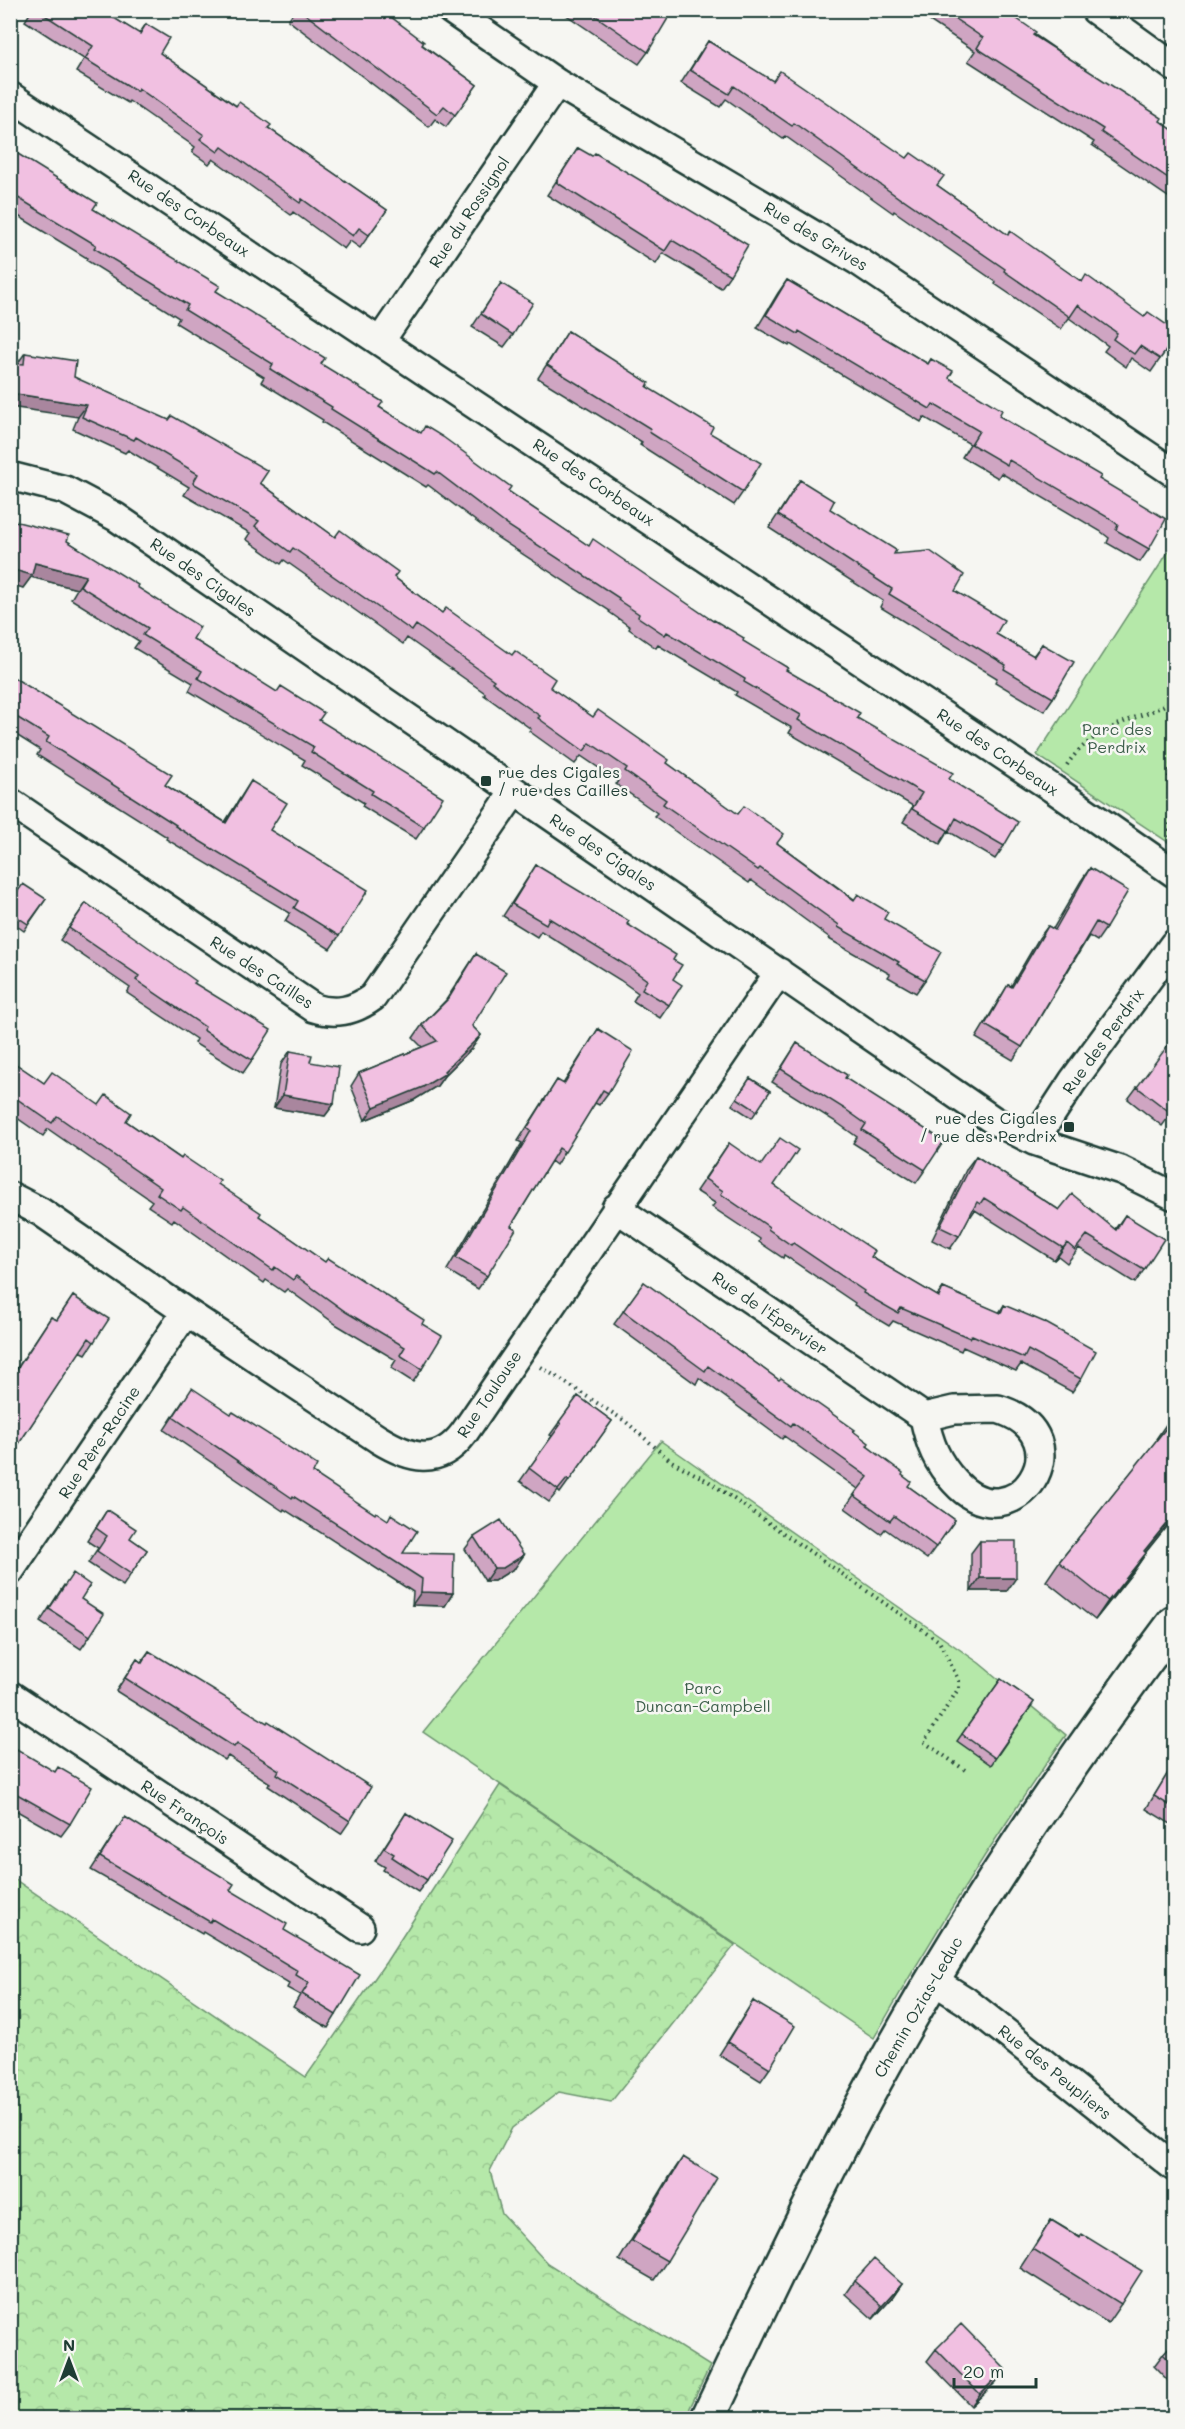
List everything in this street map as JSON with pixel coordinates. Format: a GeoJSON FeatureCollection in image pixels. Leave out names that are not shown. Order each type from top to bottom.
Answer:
{"type":"FeatureCollection","features":[{"type":"Feature","properties":{"kind":"street","name":"Rue des Grives"},"geometry":{"type":"LineString","coordinates":[[451,10],[557,83],[828,242],[1174,473]]}},
{"type":"Feature","properties":{"kind":"street"},"geometry":{"type":"LineString","coordinates":[[1095,10],[1174,67]]}},
{"type":"Feature","properties":{"kind":"street","name":"Rue du Rossignol"},"geometry":{"type":"LineString","coordinates":[[381,340],[557,83]]}},
{"type":"Feature","properties":{"kind":"street","name":"Rue des Corbeaux"},"geometry":{"type":"LineString","coordinates":[[10,96],[381,340],[1052,788],[1168,868]]}},
{"type":"Feature","properties":{"kind":"street","name":"Rue des Cigales"},"geometry":{"type":"LineString","coordinates":[[10,476],[65,490],[108,512],[993,1120],[1034,1141],[1121,1170],[1174,1196]]}},
{"type":"Feature","properties":{"kind":"street","name":"Rue des Cailles"},"geometry":{"type":"LineString","coordinates":[[10,802],[298,998],[314,1008],[340,1012],[358,1007],[373,997],[514,792]]}},
{"type":"Feature","properties":{"kind":"street","name":"Rue des Perdrix"},"geometry":{"type":"LineString","coordinates":[[1034,1141],[1073,1081],[1174,944]]}},
{"type":"Feature","properties":{"kind":"street","name":"Rue Toulouse"},"geometry":{"type":"LineString","coordinates":[[10,1196],[41,1212],[186,1312],[399,1452],[417,1456],[435,1454],[458,1440],[779,972]]}},
{"type":"Feature","properties":{"kind":"street","name":"Rue de l'Épervier"},"geometry":{"type":"LineString","coordinates":[[616,1208],[924,1417]]}},
{"type":"Feature","properties":{"kind":"street","name":"Rue Père-Racine"},"geometry":{"type":"LineString","coordinates":[[10,1571],[186,1312]]}},
{"type":"Feature","properties":{"kind":"street","name":"Chemin Ozias-Leduc"},"geometry":{"type":"LineString","coordinates":[[708,2418],[838,2150],[933,1980],[1061,1778],[1174,1623]]}},
{"type":"Feature","properties":{"kind":"street","name":"Rue François"},"geometry":{"type":"LineString","coordinates":[[10,1695],[360,1929]]}},
{"type":"Feature","properties":{"kind":"street","name":"Rue des Peupliers"},"geometry":{"type":"LineString","coordinates":[[933,1980],[974,2008],[1174,2167]]}},
{"type":"Feature","properties":{"kind":"path"},"geometry":{"type":"LineString","coordinates":[[1052,788],[1074,754],[1086,742],[1103,731],[1164,706],[1174,698]]}},
{"type":"Feature","properties":{"kind":"path"},"geometry":{"type":"LineString","coordinates":[[1168,868],[1171,826],[1169,771],[1174,759]]}},
{"type":"Feature","properties":{"kind":"path"},"geometry":{"type":"LineString","coordinates":[[518,1352],[625,1421],[671,1461],[708,1481],[939,1641],[959,1681],[959,1688],[924,1742],[968,1772]]}},
{"type":"Feature","properties":{"kind":"green space","name":"Parc des Perdrix"},"geometry":{"type":"Polygon","coordinates":[[[1174,543],[1174,846],[1037,755],[1174,543]]]}},
{"type":"Feature","properties":{"kind":"green space","name":"Parc Duncan-Campbell"},"geometry":{"type":"Polygon","coordinates":[[[661,1441],[979,1663],[1066,1735],[967,1884],[919,1960],[874,2038],[423,1732],[661,1441]]]}},
{"type":"Feature","properties":{"kind":"green space"},"geometry":{"type":"Polygon","coordinates":[[[500,1785],[735,1945],[611,2102],[559,2092],[512,2128],[490,2171],[502,2214],[547,2263],[710,2366],[685,2418],[11,2418],[11,1877],[306,2077],[386,1962],[500,1785]]]}},
{"type":"Feature","properties":{"kind":"building"},"geometry":{"type":"Polygon","coordinates":[[[37,10],[101,10],[140,34],[146,24],[169,38],[160,53],[236,106],[239,102],[271,125],[268,128],[387,210],[369,235],[359,228],[353,236],[302,199],[300,203],[222,147],[218,152],[200,139],[204,135],[138,88],[137,91],[85,59],[93,46],[37,10]]]}},
{"type":"Feature","properties":{"kind":"building"},"geometry":{"type":"Polygon","coordinates":[[[300,10],[375,10],[385,18],[387,14],[424,42],[422,45],[477,85],[455,115],[444,106],[437,114],[300,10]]]}},
{"type":"Feature","properties":{"kind":"building"},"geometry":{"type":"Polygon","coordinates":[[[587,10],[662,10],[670,15],[648,52],[587,10]]]}},
{"type":"Feature","properties":{"kind":"building"},"geometry":{"type":"Polygon","coordinates":[[[942,10],[999,10],[1001,12],[1004,10],[1036,32],[1033,35],[1162,118],[1160,121],[1174,131],[1174,182],[1101,132],[1103,129],[977,48],[983,38],[942,10]]]}},
{"type":"Feature","properties":{"kind":"building"},"geometry":{"type":"Polygon","coordinates":[[[708,41],[773,81],[780,71],[907,158],[911,153],[944,176],[937,185],[1008,235],[1010,231],[1082,282],[1086,275],[1144,317],[1148,312],[1174,330],[1174,339],[1160,359],[1140,346],[1134,354],[1113,339],[1117,333],[1078,305],[1070,317],[1004,271],[1005,269],[902,200],[794,123],[792,126],[734,86],[729,94],[690,70],[708,41]]]}},
{"type":"Feature","properties":{"kind":"building"},"geometry":{"type":"Polygon","coordinates":[[[578,148],[592,156],[595,153],[748,245],[730,275],[672,240],[665,251],[556,182],[578,148]]]}},
{"type":"Feature","properties":{"kind":"building"},"geometry":{"type":"Polygon","coordinates":[[[10,149],[97,203],[93,209],[220,286],[216,291],[325,358],[321,364],[383,402],[379,407],[421,433],[425,426],[443,437],[511,487],[508,491],[589,546],[593,539],[713,621],[744,638],[743,641],[788,668],[786,670],[860,713],[857,718],[953,773],[949,779],[1018,822],[1004,846],[956,818],[949,831],[912,809],[922,793],[798,720],[801,715],[744,682],[745,679],[667,632],[665,635],[638,617],[639,614],[618,600],[619,598],[507,525],[437,472],[435,474],[331,409],[332,407],[270,369],[273,364],[185,310],[188,305],[94,248],[96,245],[10,193],[10,149]]]}},
{"type":"Feature","properties":{"kind":"building"},"geometry":{"type":"Polygon","coordinates":[[[787,280],[928,364],[931,359],[953,371],[949,378],[1002,410],[999,416],[1101,476],[1099,479],[1166,519],[1149,549],[1116,530],[1118,525],[1109,518],[1009,460],[1007,465],[971,444],[979,431],[933,404],[930,409],[799,331],[798,334],[766,315],[787,280]]]}},
{"type":"Feature","properties":{"kind":"building"},"geometry":{"type":"Polygon","coordinates":[[[501,283],[533,303],[513,335],[481,314],[501,283]]]}},
{"type":"Feature","properties":{"kind":"building"},"geometry":{"type":"Polygon","coordinates":[[[568,331],[649,383],[647,387],[713,427],[710,433],[761,463],[743,492],[649,432],[651,429],[547,365],[568,331]]]}},
{"type":"Feature","properties":{"kind":"building"},"geometry":{"type":"Polygon","coordinates":[[[25,353],[76,361],[74,377],[169,420],[172,416],[268,471],[260,483],[335,537],[340,530],[398,572],[394,577],[442,613],[446,608],[512,655],[515,651],[555,679],[550,687],[593,717],[598,710],[669,760],[667,763],[738,814],[744,806],[784,834],[777,843],[854,900],[858,894],[888,912],[884,919],[941,952],[925,980],[897,964],[899,962],[838,927],[839,925],[760,868],[758,870],[663,804],[666,800],[625,771],[627,768],[590,743],[584,751],[492,682],[494,680],[416,625],[412,631],[293,548],[290,552],[255,526],[259,521],[193,483],[198,474],[136,437],[134,440],[82,417],[87,405],[10,393],[10,363],[24,364],[25,353]]]}},
{"type":"Feature","properties":{"kind":"building"},"geometry":{"type":"Polygon","coordinates":[[[800,480],[834,501],[830,509],[896,550],[894,554],[930,551],[964,575],[955,591],[1004,620],[996,634],[1034,656],[1042,644],[1074,662],[1053,698],[1004,669],[1006,665],[889,594],[892,589],[778,515],[800,480]]]}},
{"type":"Feature","properties":{"kind":"building"},"geometry":{"type":"Polygon","coordinates":[[[10,520],[69,535],[67,541],[200,627],[193,639],[277,692],[281,686],[324,713],[319,720],[443,797],[424,827],[371,794],[373,791],[311,752],[314,747],[198,678],[202,671],[143,635],[148,628],[80,586],[86,576],[35,563],[32,575],[10,569],[10,520]]]}},
{"type":"Feature","properties":{"kind":"building"},"geometry":{"type":"Polygon","coordinates":[[[13,677],[172,775],[165,785],[226,823],[251,781],[287,803],[270,830],[368,890],[339,936],[294,908],[298,901],[175,826],[46,742],[49,737],[10,713],[10,681],[13,677]]]}},
{"type":"Feature","properties":{"kind":"building"},"geometry":{"type":"Polygon","coordinates":[[[536,865],[629,921],[627,924],[676,955],[673,960],[682,965],[673,979],[682,985],[669,1005],[642,989],[647,980],[629,967],[549,918],[546,924],[512,904],[536,865]]]}},
{"type":"Feature","properties":{"kind":"building"},"geometry":{"type":"Polygon","coordinates":[[[1090,868],[1128,891],[1106,928],[1096,922],[1022,1047],[985,1025],[1008,985],[1012,987],[1048,926],[1055,930],[1090,868]]]}},
{"type":"Feature","properties":{"kind":"building"},"geometry":{"type":"Polygon","coordinates":[[[23,884],[46,899],[28,924],[10,912],[10,902],[23,884]]]}},
{"type":"Feature","properties":{"kind":"building"},"geometry":{"type":"Polygon","coordinates":[[[86,903],[196,981],[194,983],[271,1030],[252,1060],[203,1030],[205,1027],[136,980],[139,976],[69,928],[86,903]]]}},
{"type":"Feature","properties":{"kind":"building"},"geometry":{"type":"Polygon","coordinates":[[[476,954],[506,972],[472,1026],[481,1035],[444,1071],[446,1073],[423,1087],[374,1107],[359,1073],[437,1041],[422,1025],[449,998],[476,954]]]}},
{"type":"Feature","properties":{"kind":"building"},"geometry":{"type":"Polygon","coordinates":[[[598,1029],[633,1051],[608,1093],[603,1090],[565,1152],[559,1148],[511,1226],[516,1229],[487,1276],[456,1258],[531,1131],[527,1128],[557,1080],[564,1084],[598,1029]]]}},
{"type":"Feature","properties":{"kind":"building"},"geometry":{"type":"Polygon","coordinates":[[[1174,1037],[1174,1108],[1171,1113],[1137,1087],[1174,1037]]]}},
{"type":"Feature","properties":{"kind":"building"},"geometry":{"type":"Polygon","coordinates":[[[797,1043],[847,1075],[845,1078],[944,1141],[925,1170],[862,1130],[866,1124],[845,1109],[781,1069],[797,1043]]]}},
{"type":"Feature","properties":{"kind":"building"},"geometry":{"type":"Polygon","coordinates":[[[290,1051],[312,1055],[310,1062],[339,1067],[334,1104],[283,1095],[290,1051]]]}},
{"type":"Feature","properties":{"kind":"building"},"geometry":{"type":"Polygon","coordinates":[[[10,1060],[44,1083],[52,1072],[99,1105],[106,1095],[131,1113],[126,1121],[181,1159],[183,1156],[220,1181],[218,1184],[261,1213],[259,1216],[325,1262],[328,1258],[424,1320],[422,1324],[442,1336],[422,1369],[400,1355],[405,1347],[346,1312],[296,1276],[293,1280],[275,1267],[273,1270],[183,1207],[181,1210],[157,1194],[161,1188],[57,1116],[52,1123],[10,1094],[10,1060]]]}},
{"type":"Feature","properties":{"kind":"building"},"geometry":{"type":"Polygon","coordinates":[[[750,1078],[770,1091],[757,1111],[737,1098],[750,1078]]]}},
{"type":"Feature","properties":{"kind":"building"},"geometry":{"type":"Polygon","coordinates":[[[780,1138],[798,1150],[774,1185],[841,1231],[842,1229],[875,1251],[871,1257],[939,1297],[943,1288],[1001,1313],[1004,1305],[1044,1322],[1096,1351],[1081,1379],[1028,1350],[1024,1358],[972,1335],[970,1338],[901,1308],[898,1313],[863,1293],[864,1291],[793,1243],[791,1245],[721,1194],[723,1191],[705,1179],[729,1143],[761,1165],[780,1138]]]}},
{"type":"Feature","properties":{"kind":"building"},"geometry":{"type":"Polygon","coordinates":[[[976,1156],[1059,1210],[1072,1194],[1116,1230],[1125,1215],[1164,1239],[1144,1270],[1087,1235],[1075,1250],[1067,1243],[1063,1248],[984,1198],[980,1204],[977,1202],[959,1236],[940,1227],[976,1156]]]}},
{"type":"Feature","properties":{"kind":"building"},"geometry":{"type":"Polygon","coordinates":[[[644,1282],[779,1380],[781,1378],[855,1430],[853,1431],[869,1443],[867,1446],[903,1473],[902,1475],[911,1482],[908,1486],[955,1520],[936,1547],[894,1516],[890,1521],[854,1495],[868,1477],[793,1423],[791,1426],[708,1366],[705,1371],[623,1311],[644,1282]]]}},
{"type":"Feature","properties":{"kind":"building"},"geometry":{"type":"Polygon","coordinates":[[[73,1296],[109,1319],[94,1342],[89,1338],[10,1457],[10,1380],[51,1317],[57,1320],[73,1296]]]}},
{"type":"Feature","properties":{"kind":"building"},"geometry":{"type":"Polygon","coordinates":[[[192,1388],[317,1465],[313,1473],[375,1514],[376,1512],[388,1520],[391,1514],[417,1531],[403,1553],[454,1554],[453,1593],[421,1592],[422,1579],[293,1496],[292,1498],[173,1417],[192,1388]]]}},
{"type":"Feature","properties":{"kind":"building"},"geometry":{"type":"Polygon","coordinates":[[[578,1396],[612,1421],[569,1481],[567,1479],[558,1490],[529,1468],[578,1396]]]}},
{"type":"Feature","properties":{"kind":"building"},"geometry":{"type":"Polygon","coordinates":[[[1174,1413],[1174,1514],[1108,1601],[1059,1562],[1171,1422],[1169,1420],[1174,1413]]]}},
{"type":"Feature","properties":{"kind":"building"},"geometry":{"type":"Polygon","coordinates":[[[107,1510],[136,1529],[130,1538],[147,1550],[131,1574],[97,1551],[107,1536],[96,1528],[107,1510]]]}},
{"type":"Feature","properties":{"kind":"building"},"geometry":{"type":"Polygon","coordinates":[[[501,1520],[524,1555],[503,1568],[494,1568],[474,1537],[501,1520]]]}},
{"type":"Feature","properties":{"kind":"building"},"geometry":{"type":"Polygon","coordinates":[[[980,1541],[1016,1541],[1016,1578],[980,1578],[980,1541]]]}},
{"type":"Feature","properties":{"kind":"building"},"geometry":{"type":"Polygon","coordinates":[[[73,1573],[90,1585],[81,1599],[104,1614],[90,1636],[49,1609],[73,1573]]]}},
{"type":"Feature","properties":{"kind":"building"},"geometry":{"type":"Polygon","coordinates":[[[149,1651],[267,1723],[268,1721],[371,1787],[350,1821],[277,1774],[279,1770],[237,1743],[234,1747],[125,1678],[137,1659],[142,1663],[149,1651]]]}},
{"type":"Feature","properties":{"kind":"building"},"geometry":{"type":"Polygon","coordinates":[[[1001,1679],[1034,1702],[995,1758],[962,1734],[1001,1679]]]}},
{"type":"Feature","properties":{"kind":"building"},"geometry":{"type":"Polygon","coordinates":[[[10,1745],[55,1772],[58,1767],[92,1787],[70,1824],[10,1790],[10,1745]]]}},
{"type":"Feature","properties":{"kind":"building"},"geometry":{"type":"Polygon","coordinates":[[[1174,1763],[1174,1808],[1154,1796],[1174,1763]]]}},
{"type":"Feature","properties":{"kind":"building"},"geometry":{"type":"Polygon","coordinates":[[[406,1813],[452,1841],[427,1880],[392,1857],[394,1854],[384,1848],[406,1813]]]}},
{"type":"Feature","properties":{"kind":"building"},"geometry":{"type":"Polygon","coordinates":[[[125,1817],[234,1884],[230,1890],[287,1924],[284,1930],[360,1975],[336,2015],[302,1994],[309,1983],[296,1975],[298,1971],[212,1919],[210,1922],[100,1857],[125,1817]]]}},
{"type":"Feature","properties":{"kind":"building"},"geometry":{"type":"Polygon","coordinates":[[[753,2001],[795,2026],[770,2068],[728,2042],[753,2001]]]}},
{"type":"Feature","properties":{"kind":"building"},"geometry":{"type":"Polygon","coordinates":[[[683,2157],[717,2178],[667,2261],[632,2241],[683,2157]]]}},
{"type":"Feature","properties":{"kind":"building"},"geometry":{"type":"Polygon","coordinates":[[[1051,2220],[1080,2238],[1082,2234],[1142,2271],[1121,2304],[1033,2249],[1051,2220]]]}},
{"type":"Feature","properties":{"kind":"building"},"geometry":{"type":"Polygon","coordinates":[[[874,2259],[902,2284],[882,2306],[854,2281],[874,2259]]]}},
{"type":"Feature","properties":{"kind":"building"},"geometry":{"type":"Polygon","coordinates":[[[961,2324],[1005,2369],[980,2394],[936,2349],[961,2324]]]}},
{"type":"Feature","properties":{"kind":"building"},"geometry":{"type":"Polygon","coordinates":[[[1174,2342],[1174,2365],[1163,2354],[1174,2342]]]}},
{"type":"Feature","properties":{"kind":"place","name":"rue des Cigales / rue des Cailles"},"geometry":{"type":"Point","coordinates":[486,781]}},
{"type":"Feature","properties":{"kind":"place","name":"rue des Cigales / rue des Perdrix"},"geometry":{"type":"Point","coordinates":[1069,1127]}}]}
